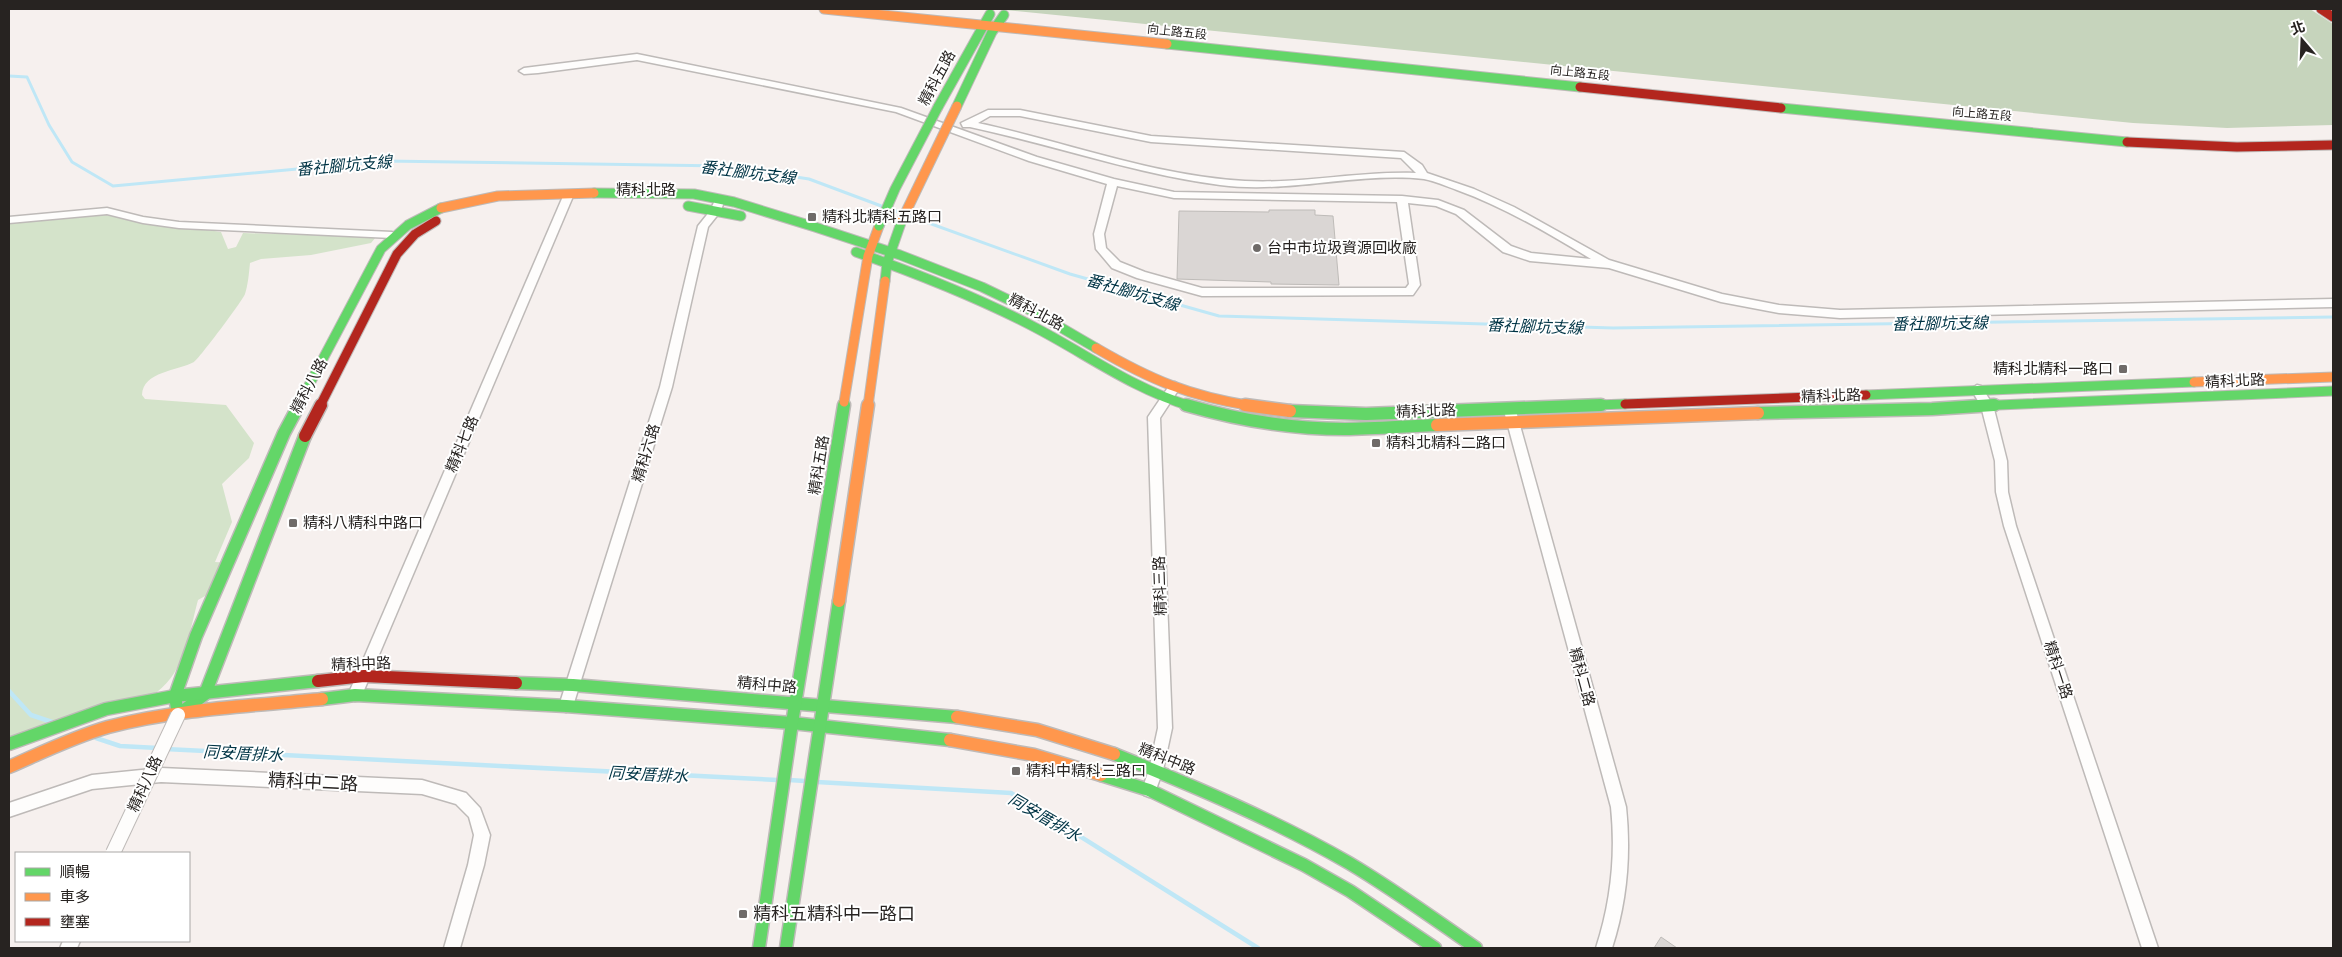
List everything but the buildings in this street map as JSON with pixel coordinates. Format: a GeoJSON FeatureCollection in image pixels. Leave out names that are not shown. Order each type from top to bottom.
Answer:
{"type":"FeatureCollection","features":[{"type":"Feature","properties":{"kind":"street","name":"向上路五段"},"geometry":{"type":"LineString","coordinates":[[824,9],[994,20],[1510,70],[2000,122],[2188,136],[2270,138],[2333,135]]}},
{"type":"Feature","properties":{"kind":"street","name":"向上路五段"},"geometry":{"type":"LineString","coordinates":[[907,9],[994,20],[2127,142],[2237,147],[2333,145]]}},
{"type":"Feature","properties":{"kind":"street"},"geometry":{"type":"LineString","coordinates":[[2321,9],[2333,17]]}},
{"type":"Feature","properties":{"kind":"street","name":"精科五路"},"geometry":{"type":"LineString","coordinates":[[786,948],[861,460],[887,263],[902,220],[957,106],[994,20]]}},
{"type":"Feature","properties":{"kind":"street","name":"精科五路"},"geometry":{"type":"LineString","coordinates":[[759,948],[792,723],[868,256],[895,189],[938,107],[994,20]]}},
{"type":"Feature","properties":{"kind":"street"},"geometry":{"type":"LineString","coordinates":[[524,71],[559,69],[611,58],[637,57],[898,110],[1033,159],[1113,182],[1174,195],[1402,199],[1438,203],[1460,212],[1507,249],[1530,257],[1610,264],[1721,298],[1778,309],[1840,314],[2333,303]]}},
{"type":"Feature","properties":{"kind":"street"},"geometry":{"type":"LineString","coordinates":[[962,134],[966,123],[988,113],[1020,113],[1151,139],[1404,155],[1418,167],[1423,176]]}},
{"type":"Feature","properties":{"kind":"street"},"geometry":{"type":"LineString","coordinates":[[966,123],[1160,170],[1222,182],[1266,184],[1384,176],[1423,176],[1510,208],[1610,264]]}},
{"type":"Feature","properties":{"kind":"street"},"geometry":{"type":"LineString","coordinates":[[1113,182],[1099,234],[1101,249],[1104,255],[1116,264],[1141,275],[1202,292],[1409,292],[1415,286],[1402,199]]}},
{"type":"Feature","properties":{"kind":"street","name":"精科北路"},"geometry":{"type":"LineString","coordinates":[[568,202],[682,193],[739,216],[868,256],[973,297],[1039,330],[1130,383],[1166,397],[1206,412],[1303,427],[1336,429],[1511,415],[1977,389],[2333,377]]}},
{"type":"Feature","properties":{"kind":"street","name":"精科八路"},"geometry":{"type":"LineString","coordinates":[[178,715],[175,696],[196,636],[284,433],[382,249],[392,235],[423,216],[462,201],[496,196],[568,202]]}},
{"type":"Feature","properties":{"kind":"street","name":"精科八路"},"geometry":{"type":"LineString","coordinates":[[113,852],[178,715],[205,694],[307,431],[397,254],[415,234],[432,223],[453,214],[484,208],[568,202]]}},
{"type":"Feature","properties":{"kind":"street","name":"精科七路"},"geometry":{"type":"LineString","coordinates":[[355,695],[568,202]]}},
{"type":"Feature","properties":{"kind":"street","name":"精科北路"},"geometry":{"type":"LineString","coordinates":[[612,205],[680,204],[746,206],[891,252],[1011,300],[1152,378],[1213,399],[1249,407],[1294,412],[1511,415],[1987,406],[2333,391]]}},
{"type":"Feature","properties":{"kind":"street","name":"精科六路"},"geometry":{"type":"LineString","coordinates":[[566,706],[666,387],[703,226],[718,206]]}},
{"type":"Feature","properties":{"kind":"street"},"geometry":{"type":"LineString","coordinates":[[9,220],[107,211],[143,220],[179,224],[392,235]]}},
{"type":"Feature","properties":{"kind":"street","name":"精科三路"},"geometry":{"type":"LineString","coordinates":[[1149,790],[1156,770],[1165,728],[1154,417],[1175,386]]}},
{"type":"Feature","properties":{"kind":"street","name":"精科一路"},"geometry":{"type":"LineString","coordinates":[[1977,389],[1987,406],[2001,462],[2002,492],[2010,526],[2150,948]]}},
{"type":"Feature","properties":{"kind":"street","name":"精科二路"},"geometry":{"type":"LineString","coordinates":[[1511,415],[1603,752],[1616,789],[1621,826],[1618,893],[1610,931],[1604,948]]}},
{"type":"Feature","properties":{"kind":"street","name":"精科中路"},"geometry":{"type":"LineString","coordinates":[[9,744],[106,709],[175,696],[364,676],[573,685],[972,718],[1022,725],[1069,736],[1156,770],[1245,809],[1348,862],[1394,890],[1476,948]]}},
{"type":"Feature","properties":{"kind":"street","name":"精科中路"},"geometry":{"type":"LineString","coordinates":[[9,767],[65,742],[121,724],[178,715],[355,695],[566,706],[921,735],[1034,755],[1149,790],[1304,865],[1350,891],[1435,948]]}},
{"type":"Feature","properties":{"kind":"street","name":"精科中二路"},"geometry":{"type":"LineString","coordinates":[[9,810],[92,782],[161,775],[422,787],[461,798],[475,814],[482,835],[476,865],[452,948]]}},
{"type":"Feature","properties":{"kind":"green space"},"geometry":{"type":"Polygon","coordinates":[[[995,9],[2310,9],[2333,24],[2333,125],[2227,128],[2133,123],[995,9]]]}},
{"type":"Feature","properties":{"kind":"green space"},"geometry":{"type":"Polygon","coordinates":[[[97,214],[221,232],[228,249],[236,247],[243,233],[376,237],[371,243],[311,255],[261,259],[250,263],[245,294],[198,358],[194,362],[162,373],[148,381],[142,395],[145,399],[226,405],[254,443],[249,458],[222,484],[232,522],[215,562],[232,563],[221,587],[198,600],[180,662],[174,673],[157,692],[9,744],[9,224],[97,214]]]}},
{"type":"Feature","properties":{"kind":"waterway","name":"番社腳坑支線"},"geometry":{"type":"LineString","coordinates":[[9,76],[27,77],[49,125],[72,162],[113,186],[384,161],[724,166],[809,179],[884,207]]}},
{"type":"Feature","properties":{"kind":"waterway","name":"番社腳坑支線"},"geometry":{"type":"LineString","coordinates":[[890,209],[1070,274],[1219,316],[1613,328],[2333,317]]}},
{"type":"Feature","properties":{"kind":"waterway","name":"同安厝排水"},"geometry":{"type":"LineString","coordinates":[[9,691],[31,715],[52,722]]}},
{"type":"Feature","properties":{"kind":"waterway","name":"同安厝排水"},"geometry":{"type":"LineString","coordinates":[[96,738],[120,746],[158,748]]}},
{"type":"Feature","properties":{"kind":"waterway","name":"同安厝排水"},"geometry":{"type":"LineString","coordinates":[[165,749],[777,780]]}},
{"type":"Feature","properties":{"kind":"waterway","name":"同安厝排水"},"geometry":{"type":"LineString","coordinates":[[789,780],[805,781]]}},
{"type":"Feature","properties":{"kind":"waterway","name":"同安厝排水"},"geometry":{"type":"LineString","coordinates":[[817,782],[1011,793],[1258,948]]}},
{"type":"Feature","properties":{"kind":"traffic: fast"},"geometry":{"type":"LineString","coordinates":[[938,107],[990,14]]}},
{"type":"Feature","properties":{"kind":"traffic: fast"},"geometry":{"type":"LineString","coordinates":[[957,106],[992,32],[1004,15]]}},
{"type":"Feature","properties":{"kind":"traffic: fast"},"geometry":{"type":"LineString","coordinates":[[1167,44],[1580,87]]}},
{"type":"Feature","properties":{"kind":"traffic: fast"},"geometry":{"type":"LineString","coordinates":[[879,226],[895,189],[938,107]]}},
{"type":"Feature","properties":{"kind":"traffic: fast"},"geometry":{"type":"LineString","coordinates":[[1781,108],[2127,142]]}},
{"type":"Feature","properties":{"kind":"traffic: fast"},"geometry":{"type":"LineString","coordinates":[[594,193],[694,194],[734,202],[815,227],[900,255],[982,287],[1036,313],[1096,348]]}},
{"type":"Feature","properties":{"kind":"traffic: fast"},"geometry":{"type":"LineString","coordinates":[[688,206],[741,216]]}},
{"type":"Feature","properties":{"kind":"traffic: fast"},"geometry":{"type":"LineString","coordinates":[[178,715],[175,696],[196,636],[284,433],[381,249],[408,225],[424,215],[441,208]]}},
{"type":"Feature","properties":{"kind":"traffic: fast"},"geometry":{"type":"LineString","coordinates":[[885,281],[887,263],[902,220]]}},
{"type":"Feature","properties":{"kind":"traffic: fast"},"geometry":{"type":"LineString","coordinates":[[856,252],[925,277],[993,307],[1038,329],[1128,382],[1160,396],[1202,410],[1246,420],[1313,428],[1361,429],[1437,425]]}},
{"type":"Feature","properties":{"kind":"traffic: fast"},"geometry":{"type":"LineString","coordinates":[[1866,395],[2194,382]]}},
{"type":"Feature","properties":{"kind":"traffic: fast"},"geometry":{"type":"LineString","coordinates":[[1758,413],[1932,409],[2023,403],[2115,399],[2182,399],[2333,391]]}},
{"type":"Feature","properties":{"kind":"traffic: fast"},"geometry":{"type":"LineString","coordinates":[[759,948],[792,723],[844,402]]}},
{"type":"Feature","properties":{"kind":"traffic: fast"},"geometry":{"type":"LineString","coordinates":[[1290,411],[1366,414],[1625,404]]}},
{"type":"Feature","properties":{"kind":"traffic: fast"},"geometry":{"type":"LineString","coordinates":[[178,715],[205,694],[305,436]]}},
{"type":"Feature","properties":{"kind":"traffic: fast"},"geometry":{"type":"LineString","coordinates":[[786,948],[839,601]]}},
{"type":"Feature","properties":{"kind":"traffic: fast"},"geometry":{"type":"LineString","coordinates":[[9,744],[106,709],[175,696],[318,681]]}},
{"type":"Feature","properties":{"kind":"traffic: fast"},"geometry":{"type":"LineString","coordinates":[[516,683],[573,685],[957,717]]}},
{"type":"Feature","properties":{"kind":"traffic: fast"},"geometry":{"type":"LineString","coordinates":[[322,699],[355,695],[566,706],[792,723],[831,729],[950,740]]}},
{"type":"Feature","properties":{"kind":"traffic: fast"},"geometry":{"type":"LineString","coordinates":[[1114,754],[1234,804],[1321,847],[1382,883],[1476,948]]}},
{"type":"Feature","properties":{"kind":"traffic: fast"},"geometry":{"type":"LineString","coordinates":[[1101,775],[1149,790],[1304,865],[1350,891],[1435,948]]}},
{"type":"Feature","properties":{"kind":"traffic: slow"},"geometry":{"type":"LineString","coordinates":[[824,9],[1167,44]]}},
{"type":"Feature","properties":{"kind":"traffic: slow"},"geometry":{"type":"LineString","coordinates":[[902,220],[957,106]]}},
{"type":"Feature","properties":{"kind":"traffic: slow"},"geometry":{"type":"LineString","coordinates":[[441,208],[498,196],[594,193]]}},
{"type":"Feature","properties":{"kind":"traffic: slow"},"geometry":{"type":"LineString","coordinates":[[844,402],[868,256],[879,226]]}},
{"type":"Feature","properties":{"kind":"traffic: slow"},"geometry":{"type":"LineString","coordinates":[[839,601],[861,460],[885,281]]}},
{"type":"Feature","properties":{"kind":"traffic: slow"},"geometry":{"type":"LineString","coordinates":[[1096,348],[1139,373],[1181,390],[1216,400],[1290,411]]}},
{"type":"Feature","properties":{"kind":"traffic: slow"},"geometry":{"type":"LineString","coordinates":[[2194,382],[2333,377]]}},
{"type":"Feature","properties":{"kind":"traffic: slow"},"geometry":{"type":"LineString","coordinates":[[1437,425],[1758,413]]}},
{"type":"Feature","properties":{"kind":"traffic: slow"},"geometry":{"type":"LineString","coordinates":[[9,767],[50,748],[107,727],[197,712],[322,699]]}},
{"type":"Feature","properties":{"kind":"traffic: slow"},"geometry":{"type":"LineString","coordinates":[[957,717],[1018,725],[1075,740],[1114,754]]}},
{"type":"Feature","properties":{"kind":"traffic: slow"},"geometry":{"type":"LineString","coordinates":[[950,740],[1034,755],[1101,775]]}},
{"type":"Feature","properties":{"kind":"traffic: jam"},"geometry":{"type":"LineString","coordinates":[[2321,9],[2333,17]]}},
{"type":"Feature","properties":{"kind":"traffic: jam"},"geometry":{"type":"LineString","coordinates":[[1580,87],[1781,108]]}},
{"type":"Feature","properties":{"kind":"traffic: jam"},"geometry":{"type":"LineString","coordinates":[[2127,142],[2237,147],[2333,145]]}},
{"type":"Feature","properties":{"kind":"traffic: jam"},"geometry":{"type":"LineString","coordinates":[[305,436],[397,254],[415,234],[436,221]]}},
{"type":"Feature","properties":{"kind":"traffic: jam"},"geometry":{"type":"LineString","coordinates":[[1625,404],[1866,395]]}},
{"type":"Feature","properties":{"kind":"traffic: jam"},"geometry":{"type":"LineString","coordinates":[[318,681],[364,676],[516,683]]}},
{"type":"Feature","properties":{"kind":"place","name":"精科北精科五路口"},"geometry":{"type":"Point","coordinates":[812,217]}},
{"type":"Feature","properties":{"kind":"place","name":"台中市垃圾資源回收廠"},"geometry":{"type":"Point","coordinates":[1257,248]}},
{"type":"Feature","properties":{"kind":"place","name":"精科北精科一路口"},"geometry":{"type":"Point","coordinates":[2123,369]}},
{"type":"Feature","properties":{"kind":"place","name":"精科北精科二路口"},"geometry":{"type":"Point","coordinates":[1376,443]}},
{"type":"Feature","properties":{"kind":"place","name":"精科八精科中路口"},"geometry":{"type":"Point","coordinates":[293,523]}},
{"type":"Feature","properties":{"kind":"place","name":"精科中精科三路口"},"geometry":{"type":"Point","coordinates":[1016,771]}},
{"type":"Feature","properties":{"kind":"place","name":"精科五精科中一路口"},"geometry":{"type":"Point","coordinates":[743,914]}}]}
